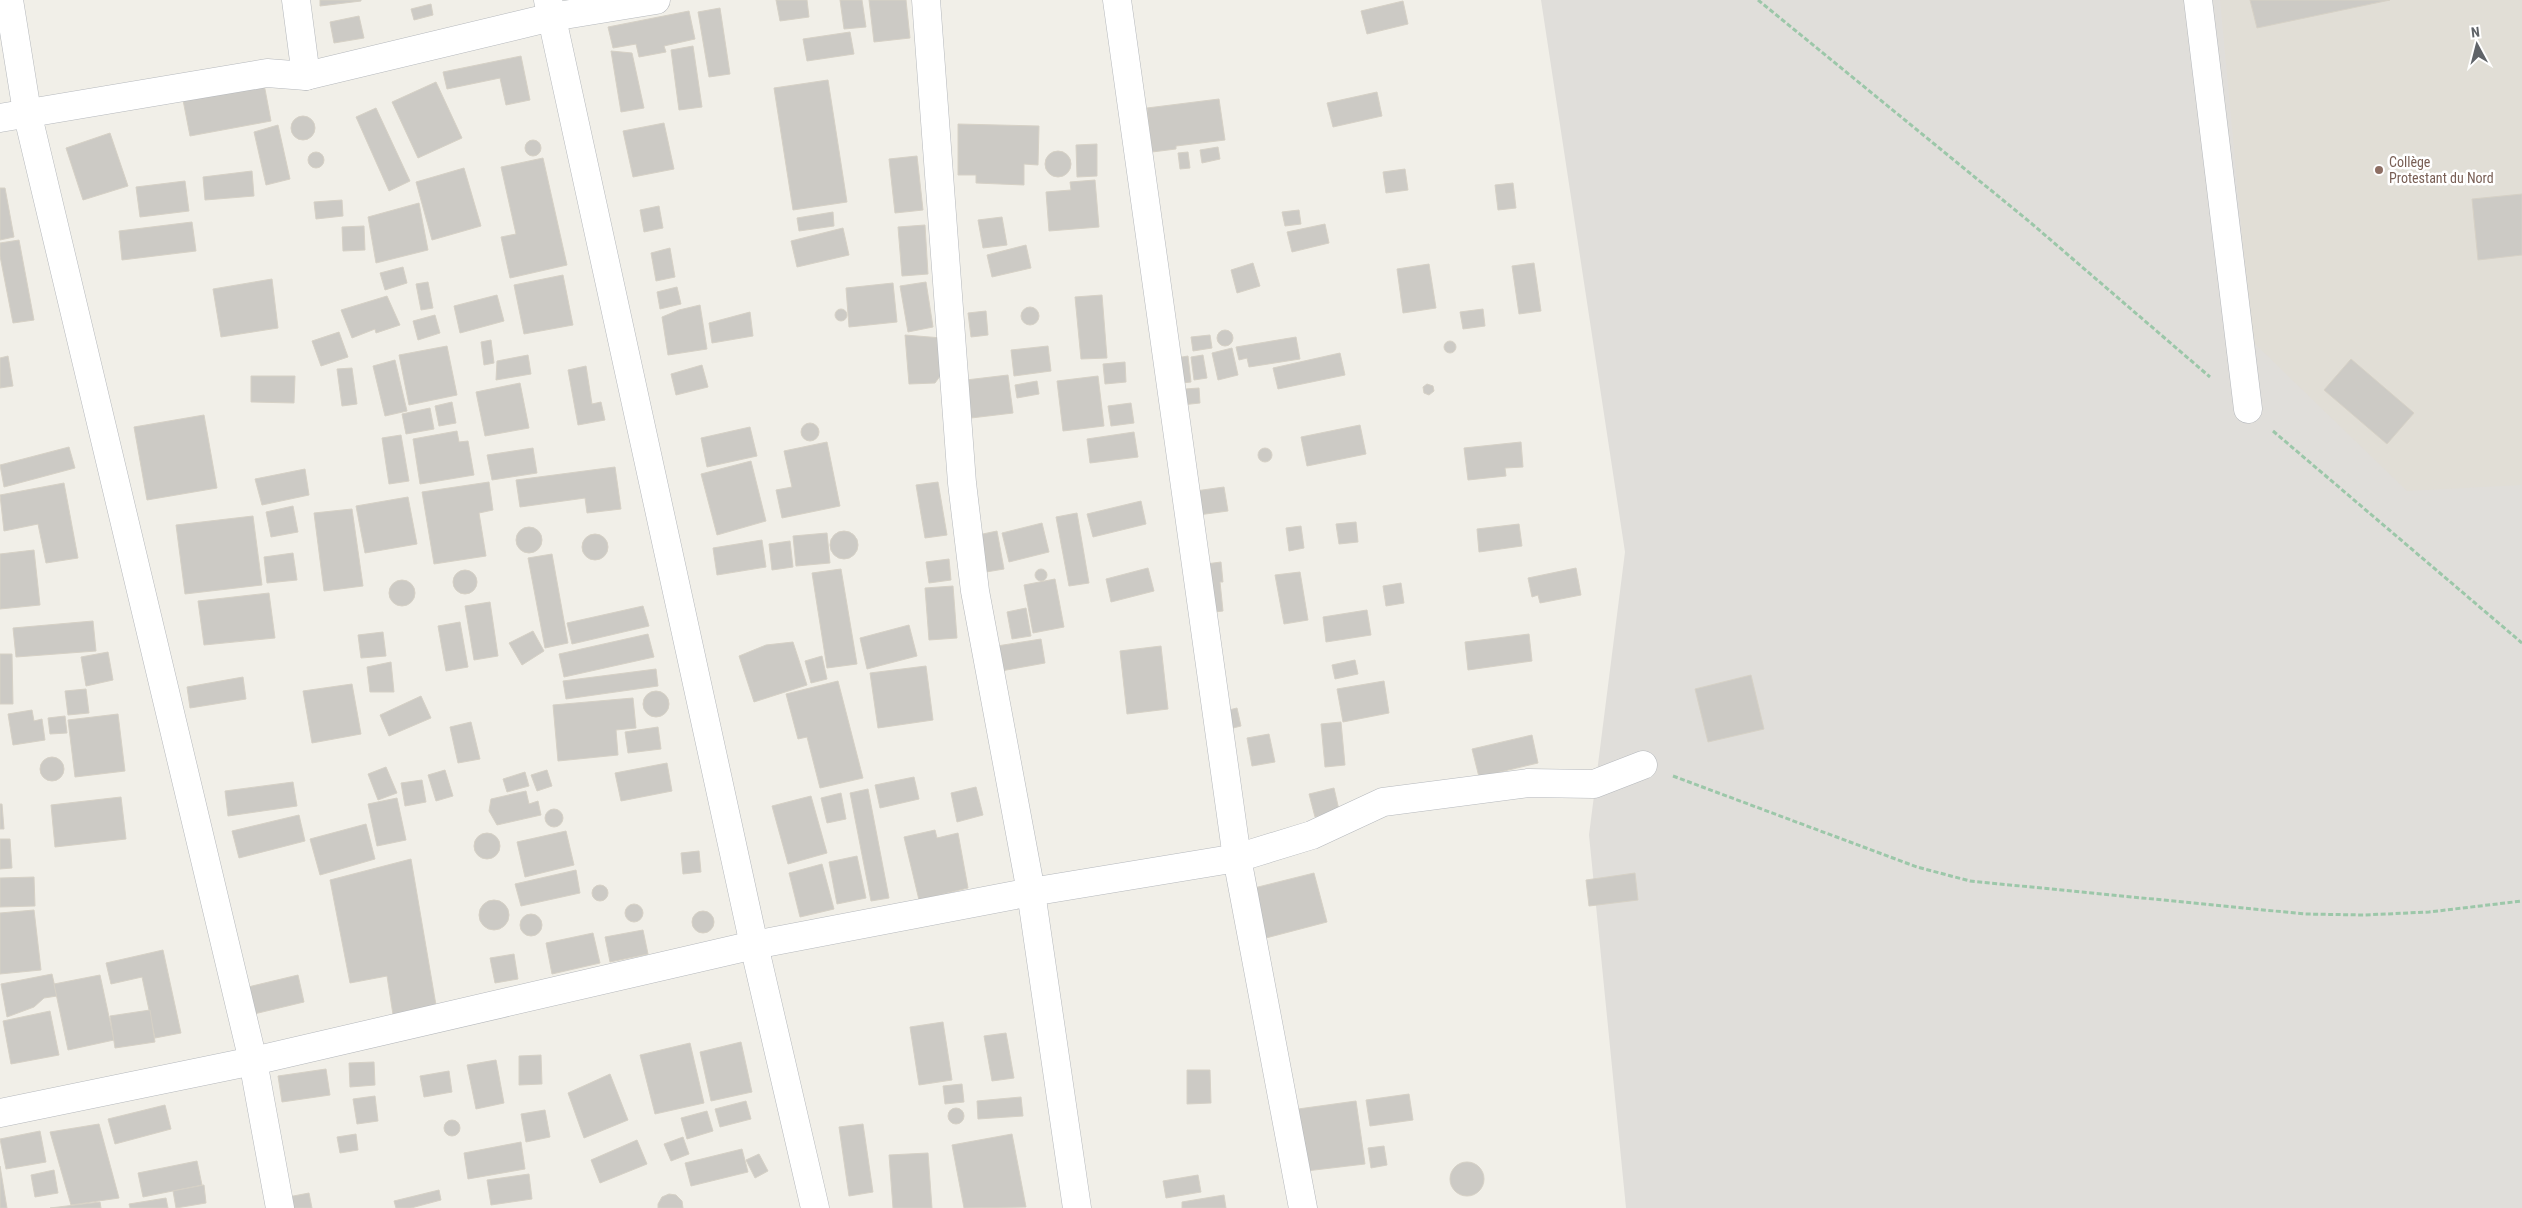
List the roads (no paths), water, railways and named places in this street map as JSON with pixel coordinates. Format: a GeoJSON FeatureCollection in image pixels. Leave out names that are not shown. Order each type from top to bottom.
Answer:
{"type":"FeatureCollection","features":[{"type":"Feature","properties":{"kind":"street"},"geometry":{"type":"LineString","coordinates":[[8,0],[27,112],[253,1062],[280,1208]]}},
{"type":"Feature","properties":{"kind":"street"},"geometry":{"type":"LineString","coordinates":[[296,0],[306,76]]}},
{"type":"Feature","properties":{"kind":"street"},"geometry":{"type":"LineString","coordinates":[[0,118],[267,73],[306,76],[550,8],[656,0]]}},
{"type":"Feature","properties":{"kind":"street"},"geometry":{"type":"LineString","coordinates":[[926,0],[962,483],[972,572],[1031,892],[1077,1208]]}},
{"type":"Feature","properties":{"kind":"street"},"geometry":{"type":"LineString","coordinates":[[1117,0],[1237,858],[1304,1208]]}},
{"type":"Feature","properties":{"kind":"street"},"geometry":{"type":"LineString","coordinates":[[2198,0],[2248,410]]}},
{"type":"Feature","properties":{"kind":"street"},"geometry":{"type":"LineString","coordinates":[[550,8],[754,945],[815,1208]]}},
{"type":"Feature","properties":{"kind":"street"},"geometry":{"type":"LineString","coordinates":[[0,1113],[253,1062],[754,945],[1031,892],[1237,858],[1312,835],[1383,802],[1528,783],[1594,784],[1643,765]]}},
{"type":"Feature","properties":{"kind":"place","name":"Collège Protestant du Nord"},"geometry":{"type":"Point","coordinates":[2379,170]}}]}
